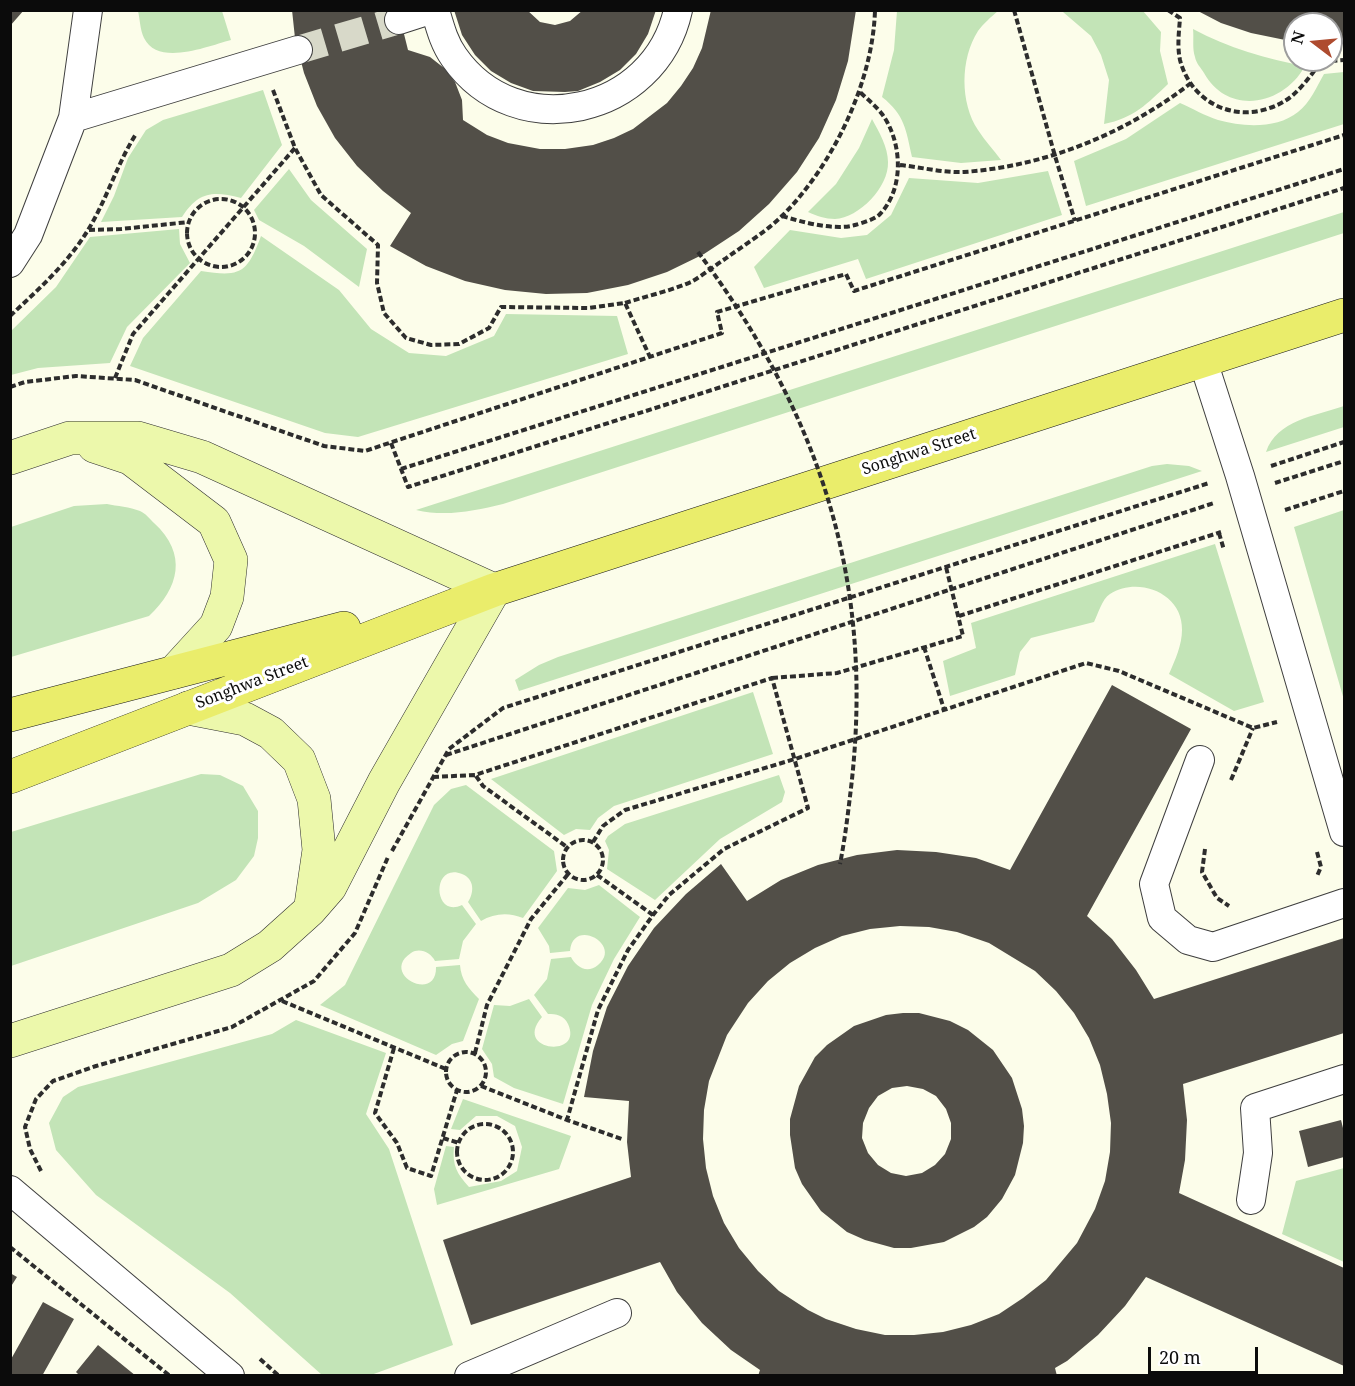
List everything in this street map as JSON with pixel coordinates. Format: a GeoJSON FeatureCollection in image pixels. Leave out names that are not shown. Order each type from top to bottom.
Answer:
{"type":"FeatureCollection","features":[{"type":"Feature","properties":{"kind":"main road","name":"Songhwa Street"},"geometry":{"type":"LineString","coordinates":[[10,777],[494,590],[1344,315]]}},
{"type":"Feature","properties":{"kind":"main road","name":"Songhwa Street"},"geometry":{"type":"LineString","coordinates":[[10,715],[494,590]]}},
{"type":"Feature","properties":{"kind":"street"},"geometry":{"type":"LineString","coordinates":[[10,263],[28,235],[73,118],[88,10]]}},
{"type":"Feature","properties":{"kind":"street"},"geometry":{"type":"LineString","coordinates":[[399,20],[430,10]]}},
{"type":"Feature","properties":{"kind":"street"},"geometry":{"type":"LineString","coordinates":[[435,10],[442,34],[454,57],[471,77],[516,103],[541,109],[567,110],[593,105],[617,94],[638,79],[656,60],[669,38],[678,10]]}},
{"type":"Feature","properties":{"kind":"street"},"geometry":{"type":"LineString","coordinates":[[73,118],[298,50]]}},
{"type":"Feature","properties":{"kind":"street"},"geometry":{"type":"LineString","coordinates":[[1203,361],[1253,521],[1344,832]]}},
{"type":"Feature","properties":{"kind":"street"},"geometry":{"type":"LineString","coordinates":[[70,438],[130,458],[214,522],[231,560],[226,597],[216,626],[174,672]]}},
{"type":"Feature","properties":{"kind":"street"},"geometry":{"type":"LineString","coordinates":[[10,458],[70,438],[138,438],[202,457],[494,590],[384,782],[330,887],[310,910],[270,946],[231,970],[10,1041]]}},
{"type":"Feature","properties":{"kind":"street"},"geometry":{"type":"LineString","coordinates":[[188,708],[245,719],[271,733],[299,760],[314,799],[319,850],[310,910]]}},
{"type":"Feature","properties":{"kind":"street"},"geometry":{"type":"LineString","coordinates":[[1200,760],[1154,884],[1162,918],[1188,940],[1213,947],[1344,903]]}},
{"type":"Feature","properties":{"kind":"street"},"geometry":{"type":"LineString","coordinates":[[1251,1200],[1258,1153],[1256,1108],[1344,1079]]}},
{"type":"Feature","properties":{"kind":"street"},"geometry":{"type":"LineString","coordinates":[[10,1190],[230,1376]]}},
{"type":"Feature","properties":{"kind":"street"},"geometry":{"type":"LineString","coordinates":[[469,1376],[617,1313]]}},
{"type":"Feature","properties":{"kind":"path"},"geometry":{"type":"LineString","coordinates":[[269,81],[295,148],[321,195],[378,245],[377,283],[384,314],[406,338],[431,345],[459,345],[489,328],[501,307],[588,308],[625,303],[691,281],[745,245],[782,216],[808,186],[832,149],[859,91],[868,57],[874,10]]}},
{"type":"Feature","properties":{"kind":"path"},"geometry":{"type":"LineString","coordinates":[[1014,10],[1075,221]]}},
{"type":"Feature","properties":{"kind":"path"},"geometry":{"type":"LineString","coordinates":[[1168,10],[1180,18],[1178,47],[1180,62],[1191,83],[1204,99],[1228,112],[1253,113],[1284,102],[1307,80],[1321,62],[1344,60]]}},
{"type":"Feature","properties":{"kind":"path"},"geometry":{"type":"LineString","coordinates":[[900,165],[961,172],[1027,164],[1055,156],[1125,126],[1171,99],[1191,83]]}},
{"type":"Feature","properties":{"kind":"path"},"geometry":{"type":"LineString","coordinates":[[782,216],[813,225],[853,226],[880,214],[893,193],[900,165],[892,135],[882,114],[859,91]]}},
{"type":"Feature","properties":{"kind":"path"},"geometry":{"type":"LineString","coordinates":[[10,316],[54,275],[88,230],[108,193],[123,154],[142,125]]}},
{"type":"Feature","properties":{"kind":"path"},"geometry":{"type":"LineString","coordinates":[[10,387],[25,382],[76,376],[135,380],[324,446],[365,451],[722,333],[717,312],[846,274],[854,291],[1344,135]]}},
{"type":"Feature","properties":{"kind":"path"},"geometry":{"type":"LineString","coordinates":[[115,378],[133,334],[295,148]]}},
{"type":"Feature","properties":{"kind":"path"},"geometry":{"type":"LineString","coordinates":[[401,469],[1344,169]]}},
{"type":"Feature","properties":{"kind":"path"},"geometry":{"type":"LineString","coordinates":[[391,443],[408,487],[1344,188]]}},
{"type":"Feature","properties":{"kind":"path"},"geometry":{"type":"LineString","coordinates":[[225,199],[238,203],[244,209],[254,224],[255,237],[242,260],[230,266],[217,267],[194,254],[187,229],[200,206],[212,200],[225,199]]}},
{"type":"Feature","properties":{"kind":"path"},"geometry":{"type":"LineString","coordinates":[[88,230],[189,222]]}},
{"type":"Feature","properties":{"kind":"path"},"geometry":{"type":"LineString","coordinates":[[698,252],[776,372],[816,460],[835,519],[849,581],[857,670],[855,750],[840,864]]}},
{"type":"Feature","properties":{"kind":"path"},"geometry":{"type":"LineString","coordinates":[[625,303],[650,357]]}},
{"type":"Feature","properties":{"kind":"path"},"geometry":{"type":"LineString","coordinates":[[445,756],[952,590],[1242,485],[1344,442]]}},
{"type":"Feature","properties":{"kind":"path"},"geometry":{"type":"LineString","coordinates":[[43,1174],[30,1149],[25,1127],[36,1099],[54,1081],[96,1066],[232,1028],[314,981],[355,933],[389,856],[449,749],[503,708],[1193,488],[1242,485],[1344,461]]}},
{"type":"Feature","properties":{"kind":"path"},"geometry":{"type":"LineString","coordinates":[[959,616],[1344,491]]}},
{"type":"Feature","properties":{"kind":"path"},"geometry":{"type":"LineString","coordinates":[[1219,533],[1226,555]]}},
{"type":"Feature","properties":{"kind":"path"},"geometry":{"type":"LineString","coordinates":[[433,777],[475,775],[772,678],[837,673],[963,636],[946,567]]}},
{"type":"Feature","properties":{"kind":"path"},"geometry":{"type":"LineString","coordinates":[[924,647],[944,709]]}},
{"type":"Feature","properties":{"kind":"path"},"geometry":{"type":"LineString","coordinates":[[593,842],[603,826],[625,810],[795,759],[1086,663],[1119,671],[1253,728],[1278,722],[1274,711]]}},
{"type":"Feature","properties":{"kind":"path"},"geometry":{"type":"LineString","coordinates":[[567,1120],[598,1010],[628,950],[653,915],[669,895],[724,849],[808,808],[772,678]]}},
{"type":"Feature","properties":{"kind":"path"},"geometry":{"type":"LineString","coordinates":[[1227,789],[1253,728]]}},
{"type":"Feature","properties":{"kind":"path"},"geometry":{"type":"LineString","coordinates":[[475,775],[483,786],[567,847]]}},
{"type":"Feature","properties":{"kind":"path"},"geometry":{"type":"LineString","coordinates":[[581,839],[593,842],[602,851],[604,864],[597,875],[586,880],[573,878],[565,869],[562,856],[567,847],[581,839]]}},
{"type":"Feature","properties":{"kind":"path"},"geometry":{"type":"LineString","coordinates":[[1206,840],[1202,872],[1217,898],[1236,910]]}},
{"type":"Feature","properties":{"kind":"path"},"geometry":{"type":"LineString","coordinates":[[1315,845],[1322,867],[1316,880]]}},
{"type":"Feature","properties":{"kind":"path"},"geometry":{"type":"LineString","coordinates":[[475,1053],[487,1005],[531,919],[569,873]]}},
{"type":"Feature","properties":{"kind":"path"},"geometry":{"type":"LineString","coordinates":[[597,875],[653,915]]}},
{"type":"Feature","properties":{"kind":"path"},"geometry":{"type":"LineString","coordinates":[[281,1001],[446,1069]]}},
{"type":"Feature","properties":{"kind":"path"},"geometry":{"type":"LineString","coordinates":[[394,1048],[375,1113],[397,1143],[407,1168],[431,1176],[457,1090]]}},
{"type":"Feature","properties":{"kind":"path"},"geometry":{"type":"LineString","coordinates":[[462,1051],[475,1053],[484,1062],[487,1074],[482,1086],[470,1092],[457,1090],[448,1082],[446,1069],[451,1058],[462,1051]]}},
{"type":"Feature","properties":{"kind":"path"},"geometry":{"type":"LineString","coordinates":[[482,1086],[622,1139]]}},
{"type":"Feature","properties":{"kind":"path"},"geometry":{"type":"LineString","coordinates":[[488,1124],[500,1127],[509,1136],[513,1148],[512,1161],[506,1172],[495,1179],[483,1180],[471,1176],[462,1167],[458,1155],[459,1143],[465,1132],[476,1125],[488,1124]]}},
{"type":"Feature","properties":{"kind":"path"},"geometry":{"type":"LineString","coordinates":[[443,1138],[459,1143]]}},
{"type":"Feature","properties":{"kind":"path"},"geometry":{"type":"LineString","coordinates":[[10,1247],[170,1376]]}},
{"type":"Feature","properties":{"kind":"path"},"geometry":{"type":"LineString","coordinates":[[252,1353],[279,1376]]}},
{"type":"Feature","properties":{"kind":"green space"},"geometry":{"type":"Polygon","coordinates":[[[138,11],[222,11],[231,40],[197,50],[172,53],[160,51],[151,47],[144,38],[138,11]]]}},
{"type":"Feature","properties":{"kind":"green space"},"geometry":{"type":"Polygon","coordinates":[[[897,11],[998,11],[980,28],[972,42],[964,81],[972,119],[1001,160],[961,163],[912,157],[900,117],[882,97],[894,50],[897,11]]]}},
{"type":"Feature","properties":{"kind":"green space"},"geometry":{"type":"Polygon","coordinates":[[[1058,11],[1143,11],[1161,32],[1160,51],[1168,84],[1132,114],[1104,124],[1109,80],[1101,55],[1091,36],[1063,12],[1058,11]]]}},
{"type":"Feature","properties":{"kind":"green space"},"geometry":{"type":"Polygon","coordinates":[[[1193,29],[1220,42],[1283,61],[1283,72],[1301,72],[1283,90],[1270,97],[1255,101],[1241,100],[1227,96],[1214,87],[1196,61],[1193,29]]]}},
{"type":"Feature","properties":{"kind":"green space"},"geometry":{"type":"Polygon","coordinates":[[[1344,72],[1344,124],[1086,206],[1074,161],[1126,139],[1180,103],[1218,120],[1249,125],[1270,124],[1290,118],[1298,112],[1313,94],[1324,74],[1344,72]]]}},
{"type":"Feature","properties":{"kind":"green space"},"geometry":{"type":"Polygon","coordinates":[[[263,90],[282,145],[241,198],[222,194],[207,195],[194,202],[182,217],[101,222],[114,196],[128,158],[146,130],[163,120],[263,90]]]}},
{"type":"Feature","properties":{"kind":"green space"},"geometry":{"type":"Polygon","coordinates":[[[872,119],[888,156],[887,172],[878,191],[863,207],[844,217],[835,219],[808,212],[836,184],[859,148],[872,119]]]}},
{"type":"Feature","properties":{"kind":"green space"},"geometry":{"type":"Polygon","coordinates":[[[289,169],[311,200],[367,249],[359,287],[304,246],[259,220],[254,210],[289,169]]]}},
{"type":"Feature","properties":{"kind":"green space"},"geometry":{"type":"Polygon","coordinates":[[[1048,171],[1062,215],[866,279],[858,259],[764,288],[754,267],[790,230],[841,238],[867,235],[891,215],[909,178],[978,183],[1048,171]]]}},
{"type":"Feature","properties":{"kind":"green space"},"geometry":{"type":"Polygon","coordinates":[[[1344,212],[1344,233],[503,504],[449,513],[416,510],[1344,212]]]}},
{"type":"Feature","properties":{"kind":"green space"},"geometry":{"type":"Polygon","coordinates":[[[179,229],[180,244],[190,263],[127,327],[110,363],[38,368],[11,375],[11,331],[56,287],[90,237],[179,229]]]}},
{"type":"Feature","properties":{"kind":"green space"},"geometry":{"type":"Polygon","coordinates":[[[261,236],[339,290],[371,329],[409,353],[446,356],[494,336],[506,314],[617,316],[628,354],[358,437],[325,433],[130,366],[143,338],[201,271],[233,273],[240,270],[251,258],[261,236]]]}},
{"type":"Feature","properties":{"kind":"green space"},"geometry":{"type":"Polygon","coordinates":[[[1344,406],[1344,427],[1266,452],[1271,441],[1288,426],[1344,406]]]}},
{"type":"Feature","properties":{"kind":"green space"},"geometry":{"type":"Polygon","coordinates":[[[1167,464],[1189,466],[1202,471],[519,691],[515,680],[539,665],[558,657],[1152,466],[1167,464]]]}},
{"type":"Feature","properties":{"kind":"green space"},"geometry":{"type":"Polygon","coordinates":[[[107,504],[142,512],[165,535],[172,547],[176,571],[167,594],[149,616],[11,657],[11,527],[74,506],[107,504]]]}},
{"type":"Feature","properties":{"kind":"green space"},"geometry":{"type":"Polygon","coordinates":[[[1344,510],[1344,700],[1294,527],[1344,510]]]}},
{"type":"Feature","properties":{"kind":"green space"},"geometry":{"type":"Polygon","coordinates":[[[1215,544],[1264,702],[1234,711],[1169,674],[1181,641],[1180,617],[1175,606],[1157,591],[1133,587],[1121,589],[1107,596],[1094,622],[1031,638],[1020,652],[1015,675],[950,696],[943,661],[976,648],[971,623],[1215,544]]]}},
{"type":"Feature","properties":{"kind":"green space"},"geometry":{"type":"Polygon","coordinates":[[[753,692],[773,754],[614,806],[598,818],[590,830],[576,829],[564,835],[491,779],[753,692]]]}},
{"type":"Feature","properties":{"kind":"green space"},"geometry":{"type":"Polygon","coordinates":[[[201,774],[220,775],[243,786],[258,811],[258,838],[254,856],[236,880],[198,903],[11,966],[11,832],[201,774]]]}},
{"type":"Feature","properties":{"kind":"green space"},"geometry":{"type":"Polygon","coordinates":[[[779,775],[785,792],[782,802],[720,839],[655,900],[607,869],[609,850],[605,841],[608,836],[625,824],[779,775]]]}},
{"type":"Feature","properties":{"kind":"green space"},"geometry":{"type":"Polygon","coordinates":[[[466,785],[554,851],[557,871],[523,918],[502,914],[481,921],[468,902],[472,887],[466,876],[452,872],[441,882],[441,898],[445,904],[452,907],[462,905],[476,924],[463,941],[459,959],[435,961],[428,953],[414,951],[403,961],[402,969],[405,976],[412,982],[420,984],[428,983],[434,978],[436,967],[460,965],[466,984],[479,999],[463,1041],[452,1044],[436,1055],[320,1005],[345,985],[434,805],[451,789],[466,785]]]}},
{"type":"Feature","properties":{"kind":"green space"},"geometry":{"type":"Polygon","coordinates":[[[599,885],[640,917],[614,959],[592,1005],[563,1104],[514,1088],[494,1077],[492,1064],[482,1049],[494,1005],[510,1006],[529,999],[542,1017],[535,1028],[536,1037],[541,1043],[559,1046],[566,1042],[570,1035],[566,1021],[560,1016],[548,1014],[534,995],[547,979],[551,959],[571,957],[582,968],[590,969],[598,965],[604,957],[605,950],[601,943],[587,935],[579,936],[573,941],[570,951],[550,953],[549,946],[538,928],[568,888],[585,890],[599,885]]]}},
{"type":"Feature","properties":{"kind":"green space"},"geometry":{"type":"Polygon","coordinates":[[[296,1020],[386,1053],[366,1114],[389,1149],[453,1345],[371,1375],[322,1375],[230,1293],[96,1195],[56,1150],[49,1123],[63,1097],[78,1087],[272,1034],[296,1020]]]}},
{"type":"Feature","properties":{"kind":"green space"},"geometry":{"type":"Polygon","coordinates":[[[463,1099],[571,1136],[559,1169],[437,1205],[434,1189],[446,1146],[454,1147],[456,1169],[469,1187],[501,1181],[517,1171],[522,1147],[515,1126],[497,1116],[476,1116],[460,1130],[451,1129],[463,1099]]]}},
{"type":"Feature","properties":{"kind":"green space"},"geometry":{"type":"Polygon","coordinates":[[[1344,1168],[1344,1262],[1282,1234],[1296,1181],[1344,1168]]]}},
{"type":"Feature","properties":{"kind":"building"},"geometry":{"type":"Polygon","coordinates":[[[10,10],[24,10],[10,26],[10,10]]]}},
{"type":"Feature","properties":{"kind":"building"},"geometry":{"type":"Polygon","coordinates":[[[292,10],[398,10],[408,50],[430,57],[444,68],[455,82],[462,100],[463,120],[487,135],[508,143],[540,149],[565,149],[593,145],[614,138],[633,129],[667,103],[693,68],[702,48],[711,10],[856,10],[848,61],[836,100],[819,138],[797,172],[769,204],[739,231],[704,254],[667,272],[628,285],[587,293],[546,294],[505,290],[465,281],[426,266],[390,246],[411,213],[357,166],[335,138],[317,106],[304,73],[295,38],[292,10]]]}},
{"type":"Feature","properties":{"kind":"building"},"geometry":{"type":"Polygon","coordinates":[[[454,10],[527,10],[540,22],[555,25],[570,21],[583,10],[656,10],[648,34],[636,54],[620,70],[578,91],[565,92],[533,91],[511,83],[491,71],[475,55],[462,35],[454,10]]]}},
{"type":"Feature","properties":{"kind":"building"},"geometry":{"type":"Polygon","coordinates":[[[1196,10],[1344,10],[1344,44],[1343,12],[1283,12],[1283,40],[1251,33],[1221,23],[1196,10]]]}},
{"type":"Feature","properties":{"kind":"building"},"geometry":{"type":"Polygon","coordinates":[[[1112,685],[1191,729],[1087,916],[1112,939],[1136,970],[1154,999],[1344,938],[1344,1033],[1183,1084],[1187,1120],[1185,1160],[1179,1193],[1344,1268],[1344,1366],[1146,1277],[1125,1306],[1098,1335],[1055,1368],[1057,1376],[758,1376],[760,1370],[731,1350],[702,1323],[677,1292],[660,1262],[471,1325],[443,1240],[631,1177],[627,1142],[629,1101],[584,1097],[593,1051],[607,1007],[628,966],[654,928],[686,894],[721,864],[747,901],[781,880],[818,865],[857,855],[897,850],[936,852],[976,858],[1010,870],[1112,685]],[[900,926],[870,929],[842,936],[790,963],[768,981],[748,1003],[727,1035],[709,1081],[704,1110],[703,1139],[706,1168],[713,1196],[724,1223],[739,1248],[779,1291],[808,1310],[856,1329],[885,1335],[943,1332],[971,1325],[999,1314],[1046,1280],[1077,1243],[1095,1209],[1105,1181],[1110,1152],[1111,1123],[1100,1065],[1089,1038],[1074,1013],[1035,971],[989,943],[957,932],[929,927],[900,926]]]}},
{"type":"Feature","properties":{"kind":"building"},"geometry":{"type":"Polygon","coordinates":[[[919,1013],[950,1021],[968,1030],[993,1050],[1012,1078],[1022,1109],[1024,1126],[1023,1143],[1015,1175],[1002,1199],[987,1217],[974,1227],[944,1242],[911,1248],[894,1248],[865,1240],[847,1232],[821,1211],[802,1184],[795,1168],[790,1135],[790,1119],[799,1086],[815,1057],[827,1045],[854,1026],[886,1015],[919,1013]],[[907,1086],[892,1088],[878,1096],[869,1108],[863,1123],[862,1138],[868,1153],[878,1165],[891,1173],[906,1176],[922,1173],[935,1165],[945,1154],[951,1139],[951,1123],[946,1109],[936,1096],[923,1089],[907,1086]]]}},
{"type":"Feature","properties":{"kind":"building"},"geometry":{"type":"Polygon","coordinates":[[[1341,1120],[1344,1132],[1344,1157],[1308,1167],[1299,1131],[1341,1120]]]}},
{"type":"Feature","properties":{"kind":"building"},"geometry":{"type":"Polygon","coordinates":[[[10,1273],[17,1277],[10,1288],[10,1273]]]}},
{"type":"Feature","properties":{"kind":"building"},"geometry":{"type":"Polygon","coordinates":[[[43,1302],[74,1319],[42,1376],[10,1376],[10,1361],[43,1302]]]}},
{"type":"Feature","properties":{"kind":"building"},"geometry":{"type":"Polygon","coordinates":[[[98,1345],[136,1376],[80,1376],[76,1372],[98,1345]]]}},
{"type":"Feature","properties":{"kind":"tunnel"},"geometry":{"type":"LineString","coordinates":[[298,50],[399,20]]}}]}
